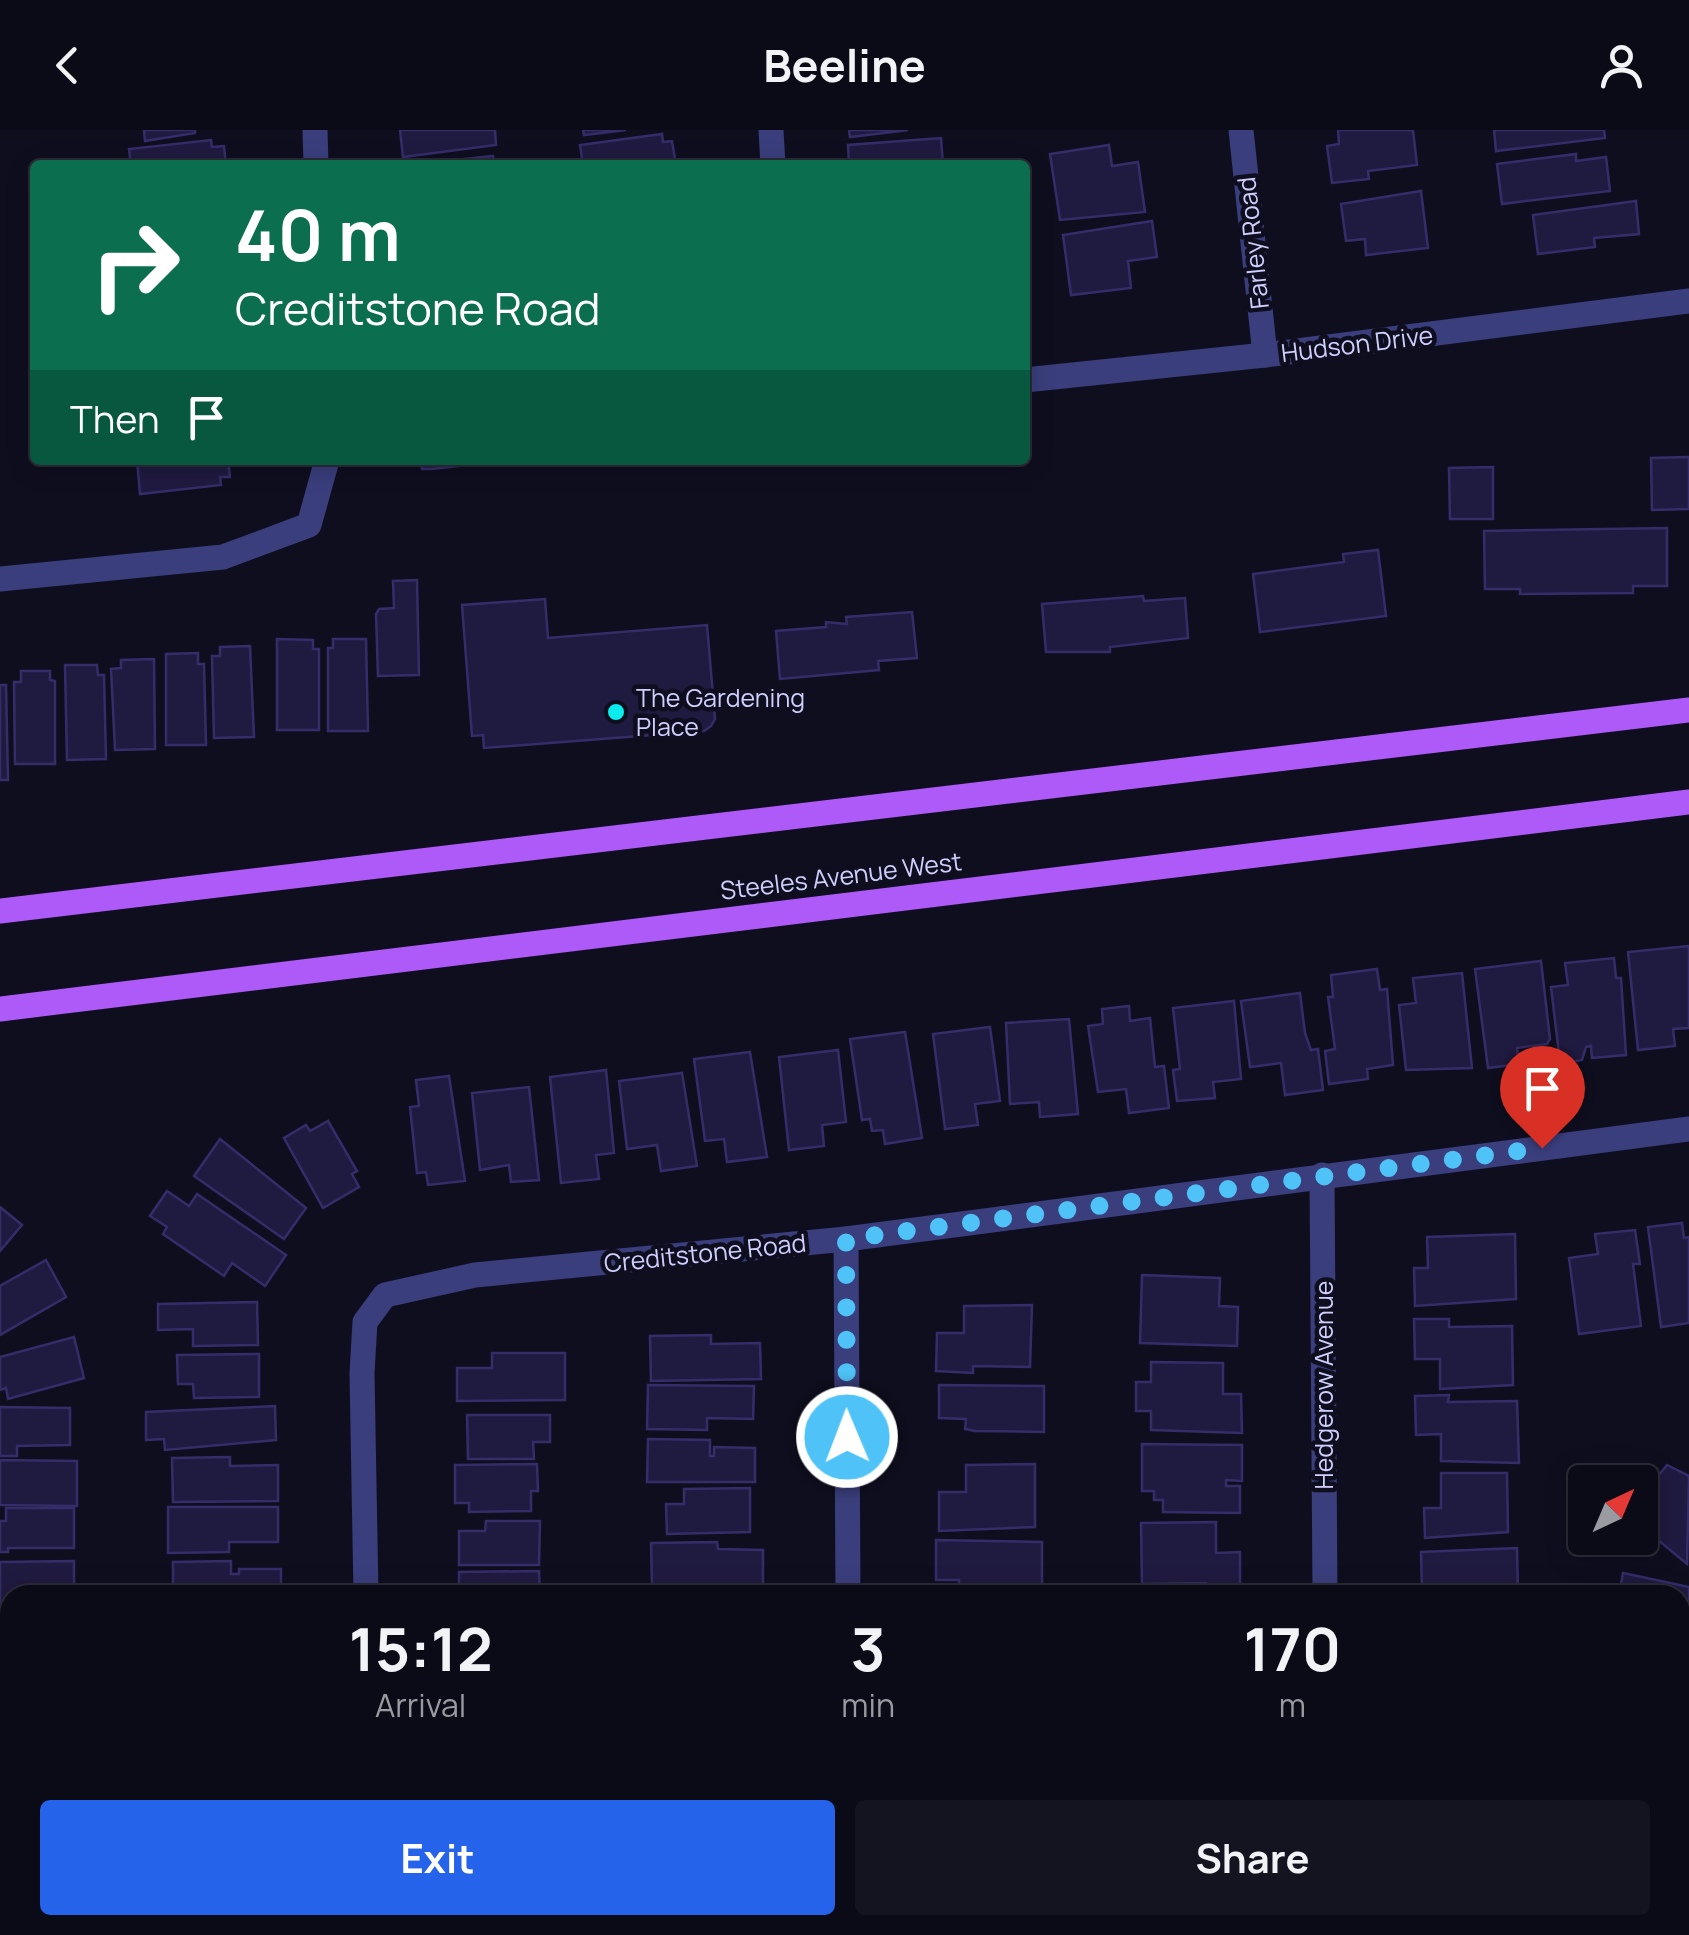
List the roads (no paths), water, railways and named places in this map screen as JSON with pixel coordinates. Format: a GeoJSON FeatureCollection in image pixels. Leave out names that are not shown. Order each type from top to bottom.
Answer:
{"type":"FeatureCollection","features":[{"type":"Feature","properties":{"kind":"main road"},"geometry":{"type":"LineString","coordinates":[[0,911],[1689,710]]}},
{"type":"Feature","properties":{"kind":"main road","name":"Steeles Avenue West"},"geometry":{"type":"LineString","coordinates":[[0,1009],[1689,802]]}},
{"type":"Feature","properties":{"kind":"street"},"geometry":{"type":"LineString","coordinates":[[315,130],[316,160]]}},
{"type":"Feature","properties":{"kind":"street"},"geometry":{"type":"LineString","coordinates":[[771,130],[773,160]]}},
{"type":"Feature","properties":{"kind":"street","name":"Farley Road"},"geometry":{"type":"LineString","coordinates":[[1241,130],[1266,355]]}},
{"type":"Feature","properties":{"kind":"street","name":"Hudson Drive"},"geometry":{"type":"LineString","coordinates":[[1030,379],[1266,355],[1689,301]]}},
{"type":"Feature","properties":{"kind":"street"},"geometry":{"type":"LineString","coordinates":[[0,579],[223,557],[270,541],[309,525],[325,465]]}},
{"type":"Feature","properties":{"kind":"street","name":"Creditstone Road"},"geometry":{"type":"LineString","coordinates":[[366,1585],[362,1373],[366,1322],[385,1295],[475,1275],[846,1239],[1689,1129]]}},
{"type":"Feature","properties":{"kind":"street","name":"Hedgerow Avenue"},"geometry":{"type":"LineString","coordinates":[[1322,1175],[1326,1585]]}},
{"type":"Feature","properties":{"kind":"street"},"geometry":{"type":"LineString","coordinates":[[846,1239],[848,1585]]}},
{"type":"Feature","properties":{"kind":"place","name":"The Gardening Place"},"geometry":{"type":"Point","coordinates":[616,712]}}]}
